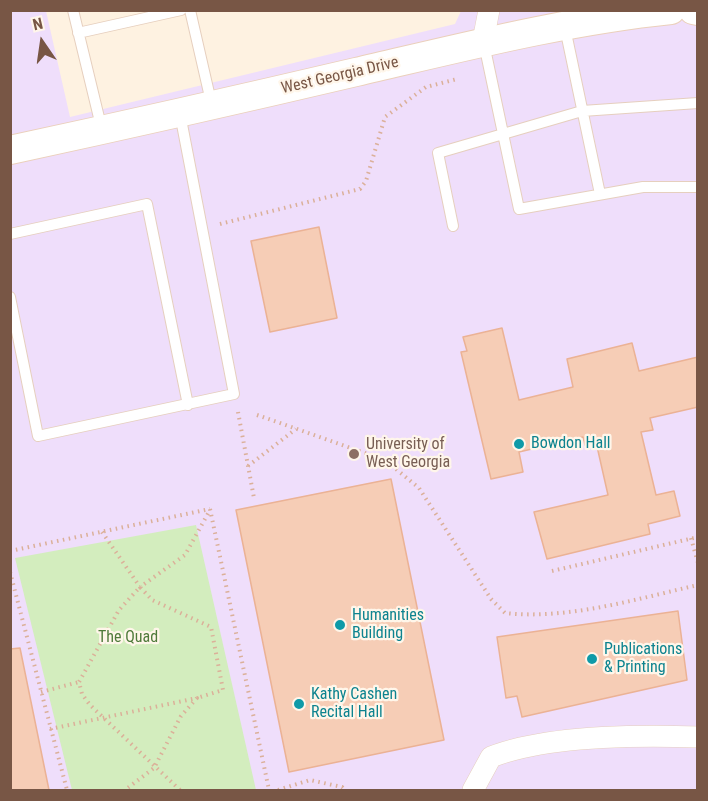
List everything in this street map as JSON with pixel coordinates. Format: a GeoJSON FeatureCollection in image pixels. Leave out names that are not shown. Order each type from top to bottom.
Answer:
{"type":"FeatureCollection","features":[{"type":"Feature","properties":{"kind":"street"},"geometry":{"type":"LineString","coordinates":[[483,41],[489,10]]}},
{"type":"Feature","properties":{"kind":"street","name":"West Georgia Drive"},"geometry":{"type":"LineString","coordinates":[[10,150],[212,106],[483,41],[565,25],[671,10]]}},
{"type":"Feature","properties":{"kind":"street"},"geometry":{"type":"LineString","coordinates":[[473,790],[491,757],[529,744],[657,736],[698,737]]}},
{"type":"Feature","properties":{"kind":"lane"},"geometry":{"type":"LineString","coordinates":[[73,10],[102,130]]}},
{"type":"Feature","properties":{"kind":"lane"},"geometry":{"type":"LineString","coordinates":[[78,33],[181,10]]}},
{"type":"Feature","properties":{"kind":"lane"},"geometry":{"type":"LineString","coordinates":[[190,10],[212,106]]}},
{"type":"Feature","properties":{"kind":"lane"},"geometry":{"type":"LineString","coordinates":[[565,25],[600,194]]}},
{"type":"Feature","properties":{"kind":"lane"},"geometry":{"type":"LineString","coordinates":[[483,41],[519,209],[643,187],[698,187]]}},
{"type":"Feature","properties":{"kind":"lane"},"geometry":{"type":"LineString","coordinates":[[453,226],[438,153],[503,132],[582,111],[698,103]]}},
{"type":"Feature","properties":{"kind":"lane"},"geometry":{"type":"LineString","coordinates":[[10,297],[38,436],[234,394],[180,113]]}},
{"type":"Feature","properties":{"kind":"lane"},"geometry":{"type":"LineString","coordinates":[[10,234],[147,204],[188,405]]}},
{"type":"Feature","properties":{"kind":"path"},"geometry":{"type":"LineString","coordinates":[[220,224],[360,189],[366,181],[385,117],[426,87],[459,79]]}},
{"type":"Feature","properties":{"kind":"path"},"geometry":{"type":"LineString","coordinates":[[234,394],[254,498]]}},
{"type":"Feature","properties":{"kind":"path"},"geometry":{"type":"LineString","coordinates":[[257,415],[385,460],[419,488],[491,599],[505,613],[526,615],[578,609],[698,585]]}},
{"type":"Feature","properties":{"kind":"path"},"geometry":{"type":"LineString","coordinates":[[248,466],[296,429]]}},
{"type":"Feature","properties":{"kind":"path"},"geometry":{"type":"LineString","coordinates":[[10,551],[210,509]]}},
{"type":"Feature","properties":{"kind":"path"},"geometry":{"type":"LineString","coordinates":[[180,790],[154,768],[81,694],[79,682],[119,610],[140,587],[185,555],[210,509]]}},
{"type":"Feature","properties":{"kind":"path"},"geometry":{"type":"LineString","coordinates":[[210,509],[269,790]]}},
{"type":"Feature","properties":{"kind":"path"},"geometry":{"type":"LineString","coordinates":[[50,729],[197,698],[223,690],[211,627],[152,600],[140,587],[102,532]]}},
{"type":"Feature","properties":{"kind":"path"},"geometry":{"type":"LineString","coordinates":[[552,571],[698,537]]}},
{"type":"Feature","properties":{"kind":"path"},"geometry":{"type":"LineString","coordinates":[[691,538],[698,563]]}},
{"type":"Feature","properties":{"kind":"path"},"geometry":{"type":"LineString","coordinates":[[10,573],[67,790]]}},
{"type":"Feature","properties":{"kind":"path"},"geometry":{"type":"LineString","coordinates":[[41,692],[79,682]]}},
{"type":"Feature","properties":{"kind":"path"},"geometry":{"type":"LineString","coordinates":[[125,790],[154,768],[181,716],[197,698]]}},
{"type":"Feature","properties":{"kind":"path"},"geometry":{"type":"LineString","coordinates":[[278,790],[310,780],[342,787],[345,790]]}},
{"type":"Feature","properties":{"kind":"shaded area","name":"University of West Georgia"},"geometry":{"type":"Polygon","coordinates":[[[10,11],[46,11],[70,117],[455,24],[461,11],[697,11],[697,790],[11,790],[10,11]]]}},
{"type":"Feature","properties":{"kind":"green space","name":"The Quad"},"geometry":{"type":"Polygon","coordinates":[[[196,525],[256,790],[72,790],[15,558],[196,525]]]}},
{"type":"Feature","properties":{"kind":"building"},"geometry":{"type":"Polygon","coordinates":[[[319,227],[337,318],[270,332],[251,241],[319,227]]]}},
{"type":"Feature","properties":{"kind":"building","name":"Bowdon Hall"},"geometry":{"type":"Polygon","coordinates":[[[502,328],[519,400],[573,387],[567,359],[632,343],[639,371],[698,357],[698,407],[650,418],[653,430],[641,432],[656,495],[674,491],[680,516],[648,524],[650,534],[547,559],[534,512],[608,495],[596,442],[585,445],[583,437],[519,452],[523,472],[491,479],[461,352],[467,351],[463,337],[502,328]]]}},
{"type":"Feature","properties":{"kind":"building","name":"Humanities Building"},"geometry":{"type":"Polygon","coordinates":[[[391,479],[444,740],[289,772],[236,510],[391,479]]]}},
{"type":"Feature","properties":{"kind":"building","name":"Publications & Printing"},"geometry":{"type":"Polygon","coordinates":[[[678,611],[687,680],[522,717],[517,696],[506,698],[497,637],[678,611]]]}},
{"type":"Feature","properties":{"kind":"building"},"geometry":{"type":"Polygon","coordinates":[[[20,648],[49,790],[10,790],[10,649],[20,648]]]}},
{"type":"Feature","properties":{"kind":"place","name":"Bowdon Hall"},"geometry":{"type":"Point","coordinates":[519,444]}},
{"type":"Feature","properties":{"kind":"place","name":"University of West Georgia"},"geometry":{"type":"Point","coordinates":[354,454]}},
{"type":"Feature","properties":{"kind":"place","name":"Humanities Building"},"geometry":{"type":"Point","coordinates":[340,625]}},
{"type":"Feature","properties":{"kind":"place","name":"Publications & Printing"},"geometry":{"type":"Point","coordinates":[592,659]}},
{"type":"Feature","properties":{"kind":"place","name":"Kathy Cashen Recital Hall"},"geometry":{"type":"Point","coordinates":[299,704]}}]}
